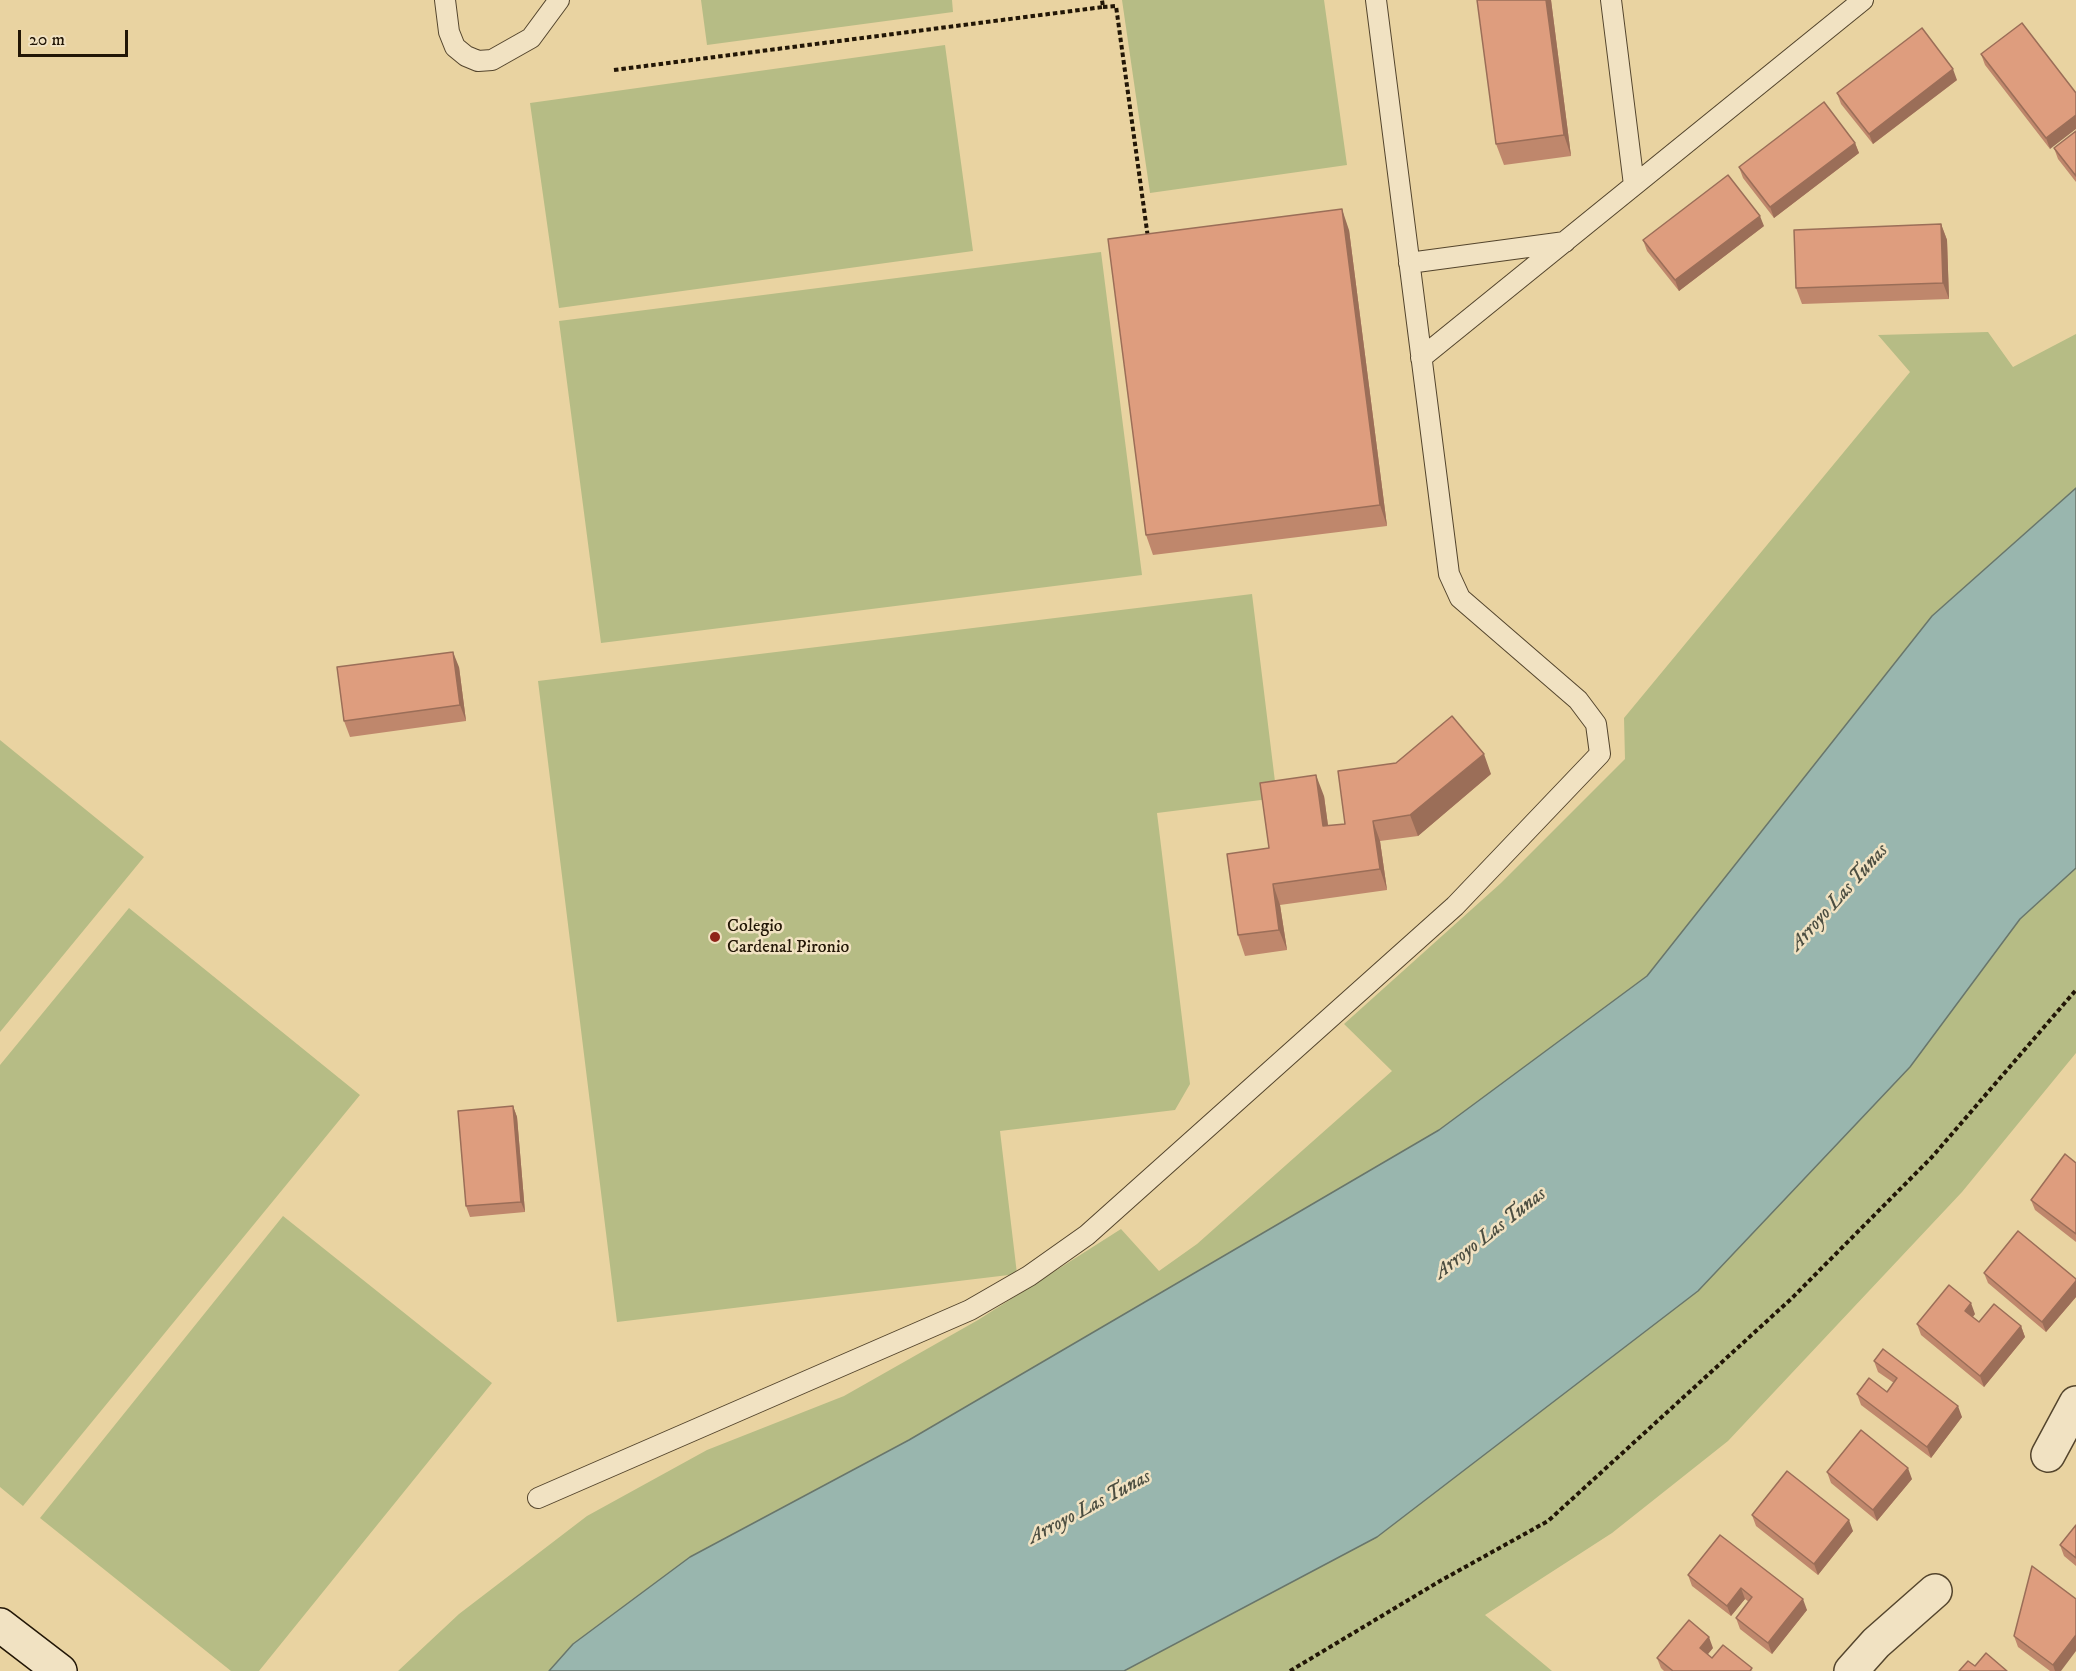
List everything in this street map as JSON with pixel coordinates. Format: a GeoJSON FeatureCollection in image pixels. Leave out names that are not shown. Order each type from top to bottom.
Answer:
{"type":"FeatureCollection","features":[{"type":"Feature","properties":{"kind":"street"},"geometry":{"type":"LineString","coordinates":[[2048,1455],[2076,1403]]}},
{"type":"Feature","properties":{"kind":"street"},"geometry":{"type":"LineString","coordinates":[[1851,1671],[1876,1643],[1935,1591]]}},
{"type":"Feature","properties":{"kind":"street"},"geometry":{"type":"LineString","coordinates":[[0,1625],[60,1671]]}},
{"type":"Feature","properties":{"kind":"lane"},"geometry":{"type":"LineString","coordinates":[[445,0],[449,32],[455,47],[466,56],[478,61],[492,60],[531,38],[559,0]]}},
{"type":"Feature","properties":{"kind":"lane"},"geometry":{"type":"LineString","coordinates":[[538,1498],[970,1310],[1029,1276],[1087,1235],[1455,906],[1600,754],[1596,724],[1578,700],[1460,598],[1449,574],[1376,0]]}},
{"type":"Feature","properties":{"kind":"lane"},"geometry":{"type":"LineString","coordinates":[[1611,0],[1634,185]]}},
{"type":"Feature","properties":{"kind":"lane"},"geometry":{"type":"LineString","coordinates":[[1421,358],[1863,0]]}},
{"type":"Feature","properties":{"kind":"lane"},"geometry":{"type":"LineString","coordinates":[[1409,263],[1565,242]]}},
{"type":"Feature","properties":{"kind":"path"},"geometry":{"type":"LineString","coordinates":[[1102,0],[1103,7]]}},
{"type":"Feature","properties":{"kind":"path"},"geometry":{"type":"LineString","coordinates":[[614,70],[1116,6],[1148,239]]}},
{"type":"Feature","properties":{"kind":"path"},"geometry":{"type":"LineString","coordinates":[[1290,1671],[1440,1581],[1548,1521],[1791,1299],[1932,1157],[2076,990]]}},
{"type":"Feature","properties":{"kind":"green space"},"geometry":{"type":"Polygon","coordinates":[[[701,0],[952,0],[953,12],[707,45],[701,0]]]}},
{"type":"Feature","properties":{"kind":"green space"},"geometry":{"type":"Polygon","coordinates":[[[1122,0],[1324,0],[1347,165],[1150,193],[1122,0]]]}},
{"type":"Feature","properties":{"kind":"green space"},"geometry":{"type":"Polygon","coordinates":[[[945,45],[973,251],[559,308],[530,103],[945,45]]]}},
{"type":"Feature","properties":{"kind":"green space"},"geometry":{"type":"Polygon","coordinates":[[[1101,252],[1142,575],[601,643],[559,321],[1101,252]]]}},
{"type":"Feature","properties":{"kind":"green space"},"geometry":{"type":"Polygon","coordinates":[[[1988,332],[2013,367],[2076,334],[2076,488],[1932,616],[1647,976],[1439,1130],[909,1440],[690,1557],[573,1644],[549,1671],[398,1671],[459,1614],[587,1516],[707,1450],[844,1396],[978,1320],[1121,1229],[1159,1271],[1197,1244],[1392,1071],[1344,1024],[1501,883],[1625,759],[1624,718],[1910,372],[1878,335],[1988,332]]]}},
{"type":"Feature","properties":{"kind":"green space"},"geometry":{"type":"Polygon","coordinates":[[[1252,594],[1277,798],[1157,813],[1190,1084],[1175,1110],[1000,1131],[1017,1274],[617,1322],[538,681],[1252,594]]]}},
{"type":"Feature","properties":{"kind":"green space"},"geometry":{"type":"Polygon","coordinates":[[[0,740],[144,857],[0,1032],[0,740]]]}},
{"type":"Feature","properties":{"kind":"green space"},"geometry":{"type":"Polygon","coordinates":[[[2076,868],[2076,1053],[1962,1192],[1728,1441],[1612,1533],[1485,1615],[1552,1671],[1124,1671],[1377,1537],[1698,1291],[1910,1067],[2020,919],[2076,868]]]}},
{"type":"Feature","properties":{"kind":"green space"},"geometry":{"type":"Polygon","coordinates":[[[129,908],[360,1095],[23,1506],[0,1487],[0,1065],[129,908]]]}},
{"type":"Feature","properties":{"kind":"green space"},"geometry":{"type":"Polygon","coordinates":[[[283,1216],[492,1383],[259,1671],[231,1671],[40,1518],[283,1216]]]}},
{"type":"Feature","properties":{"kind":"water","name":"Arroyo Las Tunas"},"geometry":{"type":"Polygon","coordinates":[[[2076,488],[2076,868],[2020,919],[1910,1067],[1698,1291],[1377,1537],[1124,1671],[549,1671],[573,1644],[690,1557],[909,1440],[1439,1130],[1647,976],[1932,616],[2076,488]]]}},
{"type":"Feature","properties":{"kind":"building"},"geometry":{"type":"Polygon","coordinates":[[[1477,0],[1546,0],[1564,135],[1496,144],[1477,0]]]}},
{"type":"Feature","properties":{"kind":"building"},"geometry":{"type":"Polygon","coordinates":[[[2022,23],[2076,93],[2076,115],[2046,138],[1981,54],[2022,23]]]}},
{"type":"Feature","properties":{"kind":"building"},"geometry":{"type":"Polygon","coordinates":[[[1922,28],[1953,69],[1869,134],[1837,93],[1922,28]]]}},
{"type":"Feature","properties":{"kind":"building"},"geometry":{"type":"Polygon","coordinates":[[[1824,102],[1855,143],[1770,207],[1739,167],[1824,102]]]}},
{"type":"Feature","properties":{"kind":"building"},"geometry":{"type":"Polygon","coordinates":[[[2076,131],[2076,176],[2054,148],[2076,131]]]}},
{"type":"Feature","properties":{"kind":"building"},"geometry":{"type":"Polygon","coordinates":[[[1728,175],[1760,216],[1675,280],[1643,240],[1728,175]]]}},
{"type":"Feature","properties":{"kind":"building"},"geometry":{"type":"Polygon","coordinates":[[[1342,209],[1380,505],[1146,535],[1108,239],[1342,209]]]}},
{"type":"Feature","properties":{"kind":"building"},"geometry":{"type":"Polygon","coordinates":[[[1941,224],[1943,283],[1796,288],[1794,230],[1941,224]]]}},
{"type":"Feature","properties":{"kind":"building"},"geometry":{"type":"Polygon","coordinates":[[[453,652],[460,705],[344,721],[337,667],[453,652]]]}},
{"type":"Feature","properties":{"kind":"building"},"geometry":{"type":"Polygon","coordinates":[[[1452,716],[1484,754],[1410,815],[1373,821],[1380,869],[1273,884],[1279,930],[1238,935],[1227,854],[1269,848],[1260,783],[1316,775],[1323,826],[1345,824],[1338,771],[1396,763],[1452,716]]]}},
{"type":"Feature","properties":{"kind":"building"},"geometry":{"type":"Polygon","coordinates":[[[513,1106],[521,1202],[466,1206],[458,1111],[513,1106]]]}},
{"type":"Feature","properties":{"kind":"building"},"geometry":{"type":"Polygon","coordinates":[[[2065,1154],[2076,1163],[2076,1234],[2031,1200],[2065,1154]]]}},
{"type":"Feature","properties":{"kind":"building"},"geometry":{"type":"Polygon","coordinates":[[[2018,1231],[2076,1279],[2042,1322],[1984,1273],[2018,1231]]]}},
{"type":"Feature","properties":{"kind":"building"},"geometry":{"type":"Polygon","coordinates":[[[1949,1285],[1971,1303],[1965,1311],[1979,1322],[1994,1304],[2021,1326],[1980,1376],[1917,1324],[1949,1285]]]}},
{"type":"Feature","properties":{"kind":"building"},"geometry":{"type":"Polygon","coordinates":[[[1883,1349],[1958,1406],[1927,1447],[1857,1394],[1869,1378],[1887,1392],[1897,1378],[1874,1361],[1883,1349]]]}},
{"type":"Feature","properties":{"kind":"building"},"geometry":{"type":"Polygon","coordinates":[[[1861,1430],[1908,1468],[1873,1510],[1827,1472],[1861,1430]]]}},
{"type":"Feature","properties":{"kind":"building"},"geometry":{"type":"Polygon","coordinates":[[[1787,1471],[1849,1520],[1814,1564],[1752,1515],[1787,1471]]]}},
{"type":"Feature","properties":{"kind":"building"},"geometry":{"type":"Polygon","coordinates":[[[2076,1525],[2076,1558],[2060,1545],[2076,1525]]]}},
{"type":"Feature","properties":{"kind":"building"},"geometry":{"type":"Polygon","coordinates":[[[1720,1535],[1803,1599],[1768,1643],[1736,1618],[1752,1597],[1741,1588],[1727,1606],[1688,1575],[1720,1535]]]}},
{"type":"Feature","properties":{"kind":"building"},"geometry":{"type":"Polygon","coordinates":[[[2032,1566],[2076,1599],[2076,1635],[2053,1665],[2014,1636],[2032,1566]]]}},
{"type":"Feature","properties":{"kind":"building"},"geometry":{"type":"Polygon","coordinates":[[[1689,1620],[1709,1637],[1700,1648],[1712,1658],[1723,1645],[1752,1668],[1750,1671],[1673,1671],[1657,1658],[1689,1620]]]}},
{"type":"Feature","properties":{"kind":"building"},"geometry":{"type":"Polygon","coordinates":[[[1986,1653],[2007,1671],[1959,1671],[1968,1661],[1975,1666],[1986,1653]]]}},
{"type":"Feature","properties":{"kind":"place","name":"Colegio Cardenal Pironio"},"geometry":{"type":"Point","coordinates":[715,937]}}]}
